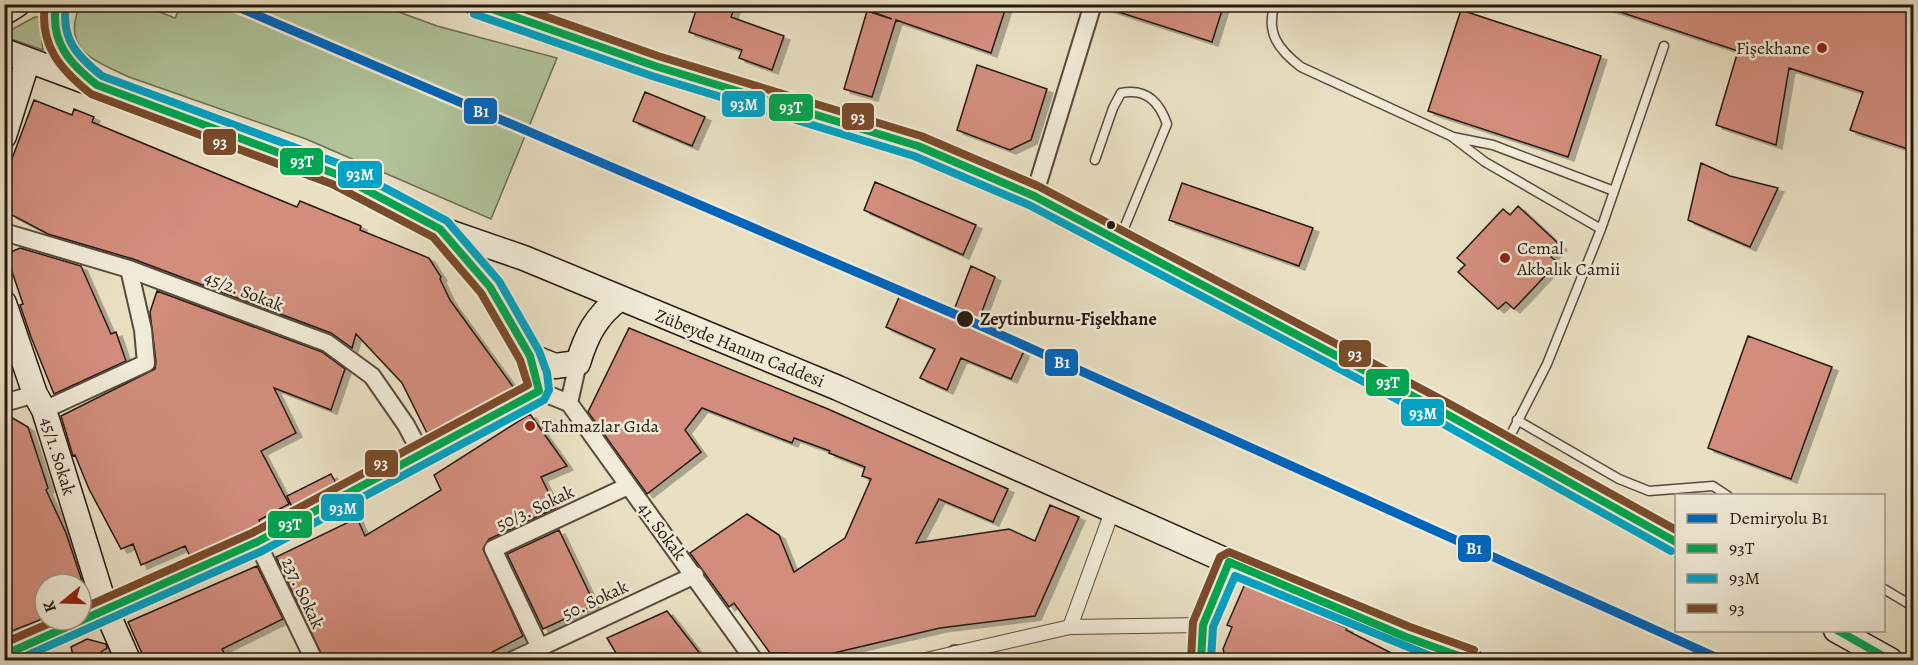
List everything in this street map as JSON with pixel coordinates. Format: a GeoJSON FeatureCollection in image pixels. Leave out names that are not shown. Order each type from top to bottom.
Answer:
{"type":"FeatureCollection","features":[{"type":"Feature","properties":{"kind":"main road"},"geometry":{"type":"LineString","coordinates":[[4,13],[18,4]]}},
{"type":"Feature","properties":{"kind":"main road"},"geometry":{"type":"LineString","coordinates":[[56,4],[53,15],[55,35],[61,52],[70,64],[97,85]]}},
{"type":"Feature","properties":{"kind":"main road"},"geometry":{"type":"LineString","coordinates":[[478,5],[655,66],[918,146],[1034,196],[1505,446],[1675,541]]}},
{"type":"Feature","properties":{"kind":"main road","name":"Zübeyde Hanım Caddesi"},"geometry":{"type":"LineString","coordinates":[[4,51],[336,174],[440,229],[524,258],[838,388],[1229,562],[1406,637],[1470,660]]}},
{"type":"Feature","properties":{"kind":"main road"},"geometry":{"type":"LineString","coordinates":[[4,136],[28,60]]}},
{"type":"Feature","properties":{"kind":"main road"},"geometry":{"type":"LineString","coordinates":[[4,655],[257,542],[538,391],[537,375],[530,356],[490,287],[440,229]]}},
{"type":"Feature","properties":{"kind":"main road"},"geometry":{"type":"LineString","coordinates":[[530,356],[555,366],[578,363],[586,337],[604,310],[619,299]]}},
{"type":"Feature","properties":{"kind":"main road","name":"45/1. Sokak"},"geometry":{"type":"LineString","coordinates":[[4,303],[40,402],[106,610],[128,660]]}},
{"type":"Feature","properties":{"kind":"main road"},"geometry":{"type":"LineString","coordinates":[[1840,632],[1890,660]]}},
{"type":"Feature","properties":{"kind":"street"},"geometry":{"type":"LineString","coordinates":[[1034,196],[1093,4]]}},
{"type":"Feature","properties":{"kind":"street","name":"45/2. Sokak"},"geometry":{"type":"LineString","coordinates":[[4,232],[129,269],[327,343],[372,376],[406,424],[422,455]]}},
{"type":"Feature","properties":{"kind":"street"},"geometry":{"type":"LineString","coordinates":[[4,403],[40,402],[146,363],[143,330],[129,269]]}},
{"type":"Feature","properties":{"kind":"street"},"geometry":{"type":"LineString","coordinates":[[538,391],[569,403],[578,363]]}},
{"type":"Feature","properties":{"kind":"street","name":"41. Sokak"},"geometry":{"type":"LineString","coordinates":[[569,403],[754,660]]}},
{"type":"Feature","properties":{"kind":"street","name":"50/3. Sokak"},"geometry":{"type":"LineString","coordinates":[[540,648],[493,549],[628,486]]}},
{"type":"Feature","properties":{"kind":"street"},"geometry":{"type":"LineString","coordinates":[[1070,627],[1113,509]]}},
{"type":"Feature","properties":{"kind":"street","name":"237. Sokak"},"geometry":{"type":"LineString","coordinates":[[257,542],[314,660]]}},
{"type":"Feature","properties":{"kind":"street"},"geometry":{"type":"LineString","coordinates":[[1201,660],[1203,625],[1229,562]]}},
{"type":"Feature","properties":{"kind":"street","name":"50. Sokak"},"geometry":{"type":"LineString","coordinates":[[513,660],[695,575]]}},
{"type":"Feature","properties":{"kind":"street"},"geometry":{"type":"LineString","coordinates":[[926,660],[956,657],[1070,627],[1203,625]]}},
{"type":"Feature","properties":{"kind":"lane"},"geometry":{"type":"LineString","coordinates":[[1275,4],[1271,16],[1272,36],[1284,54],[1301,67],[1451,136],[1493,145],[1614,191]]}},
{"type":"Feature","properties":{"kind":"lane"},"geometry":{"type":"LineString","coordinates":[[1505,446],[1547,364],[1601,229],[1664,46]]}},
{"type":"Feature","properties":{"kind":"lane"},"geometry":{"type":"LineString","coordinates":[[1095,160],[1113,108],[1121,93],[1134,91],[1149,96],[1161,107],[1167,124],[1119,241]]}},
{"type":"Feature","properties":{"kind":"lane"},"geometry":{"type":"LineString","coordinates":[[1451,136],[1485,162],[1601,229]]}},
{"type":"Feature","properties":{"kind":"lane"},"geometry":{"type":"LineString","coordinates":[[1517,420],[1619,479],[1649,491],[1713,486],[1726,494]]}},
{"type":"Feature","properties":{"kind":"lane"},"geometry":{"type":"LineString","coordinates":[[1885,590],[1914,607]]}},
{"type":"Feature","properties":{"kind":"green space"},"geometry":{"type":"Polygon","coordinates":[[[80,5],[142,5],[175,18],[181,5],[380,5],[437,26],[557,58],[491,219],[306,139],[129,77],[103,65],[84,52],[78,43],[75,20],[80,5]]]}},
{"type":"Feature","properties":{"kind":"green space"},"geometry":{"type":"Polygon","coordinates":[[[39,17],[43,50],[5,37],[5,33],[39,17]]]}},
{"type":"Feature","properties":{"kind":"building"},"geometry":{"type":"Polygon","coordinates":[[[698,4],[736,4],[731,17],[784,36],[772,70],[739,58],[742,50],[689,32],[698,4]]]}},
{"type":"Feature","properties":{"kind":"building"},"geometry":{"type":"Polygon","coordinates":[[[859,4],[1007,4],[991,53],[896,20],[872,97],[844,89],[867,11],[892,19],[859,7],[859,4]]]}},
{"type":"Feature","properties":{"kind":"building"},"geometry":{"type":"Polygon","coordinates":[[[1107,4],[1224,4],[1212,42],[1106,8],[1107,4]]]}},
{"type":"Feature","properties":{"kind":"building","name":"Fişekhane"},"geometry":{"type":"Polygon","coordinates":[[[1608,4],[1914,4],[1914,151],[1850,130],[1863,92],[1789,68],[1776,145],[1716,125],[1738,51],[1608,8],[1608,4]]]}},
{"type":"Feature","properties":{"kind":"building"},"geometry":{"type":"Polygon","coordinates":[[[1461,10],[1601,56],[1568,157],[1428,111],[1461,10]]]}},
{"type":"Feature","properties":{"kind":"building"},"geometry":{"type":"Polygon","coordinates":[[[977,65],[1047,89],[1031,140],[1010,150],[957,130],[977,65]]]}},
{"type":"Feature","properties":{"kind":"building"},"geometry":{"type":"Polygon","coordinates":[[[645,92],[705,117],[692,146],[633,121],[645,92]]]}},
{"type":"Feature","properties":{"kind":"building"},"geometry":{"type":"Polygon","coordinates":[[[34,100],[72,115],[74,109],[94,117],[92,122],[297,207],[300,201],[361,226],[360,230],[429,258],[441,277],[450,300],[514,388],[427,433],[402,383],[356,334],[352,348],[331,333],[133,259],[48,234],[10,214],[12,210],[4,207],[4,180],[34,100]]]}},
{"type":"Feature","properties":{"kind":"building"},"geometry":{"type":"Polygon","coordinates":[[[1701,163],[1730,176],[1778,188],[1750,247],[1688,220],[1701,163]]]}},
{"type":"Feature","properties":{"kind":"building"},"geometry":{"type":"Polygon","coordinates":[[[875,182],[976,225],[963,255],[864,210],[875,182]]]}},
{"type":"Feature","properties":{"kind":"building"},"geometry":{"type":"Polygon","coordinates":[[[1182,183],[1313,228],[1299,266],[1169,220],[1182,183]]]}},
{"type":"Feature","properties":{"kind":"building","name":"Cemal Akbalık Camii"},"geometry":{"type":"Polygon","coordinates":[[[1518,206],[1561,246],[1551,257],[1558,262],[1514,309],[1506,302],[1498,309],[1458,272],[1465,265],[1457,258],[1503,209],[1510,215],[1518,206]]]}},
{"type":"Feature","properties":{"kind":"building"},"geometry":{"type":"Polygon","coordinates":[[[20,248],[81,266],[111,334],[116,332],[126,361],[54,394],[20,305],[23,304],[6,254],[20,248]]]}},
{"type":"Feature","properties":{"kind":"building"},"geometry":{"type":"Polygon","coordinates":[[[971,266],[995,277],[976,327],[1025,349],[1011,379],[961,358],[947,390],[920,378],[935,349],[886,327],[900,295],[951,318],[971,266]]]}},
{"type":"Feature","properties":{"kind":"building"},"geometry":{"type":"Polygon","coordinates":[[[157,291],[322,352],[345,369],[331,410],[274,388],[296,433],[261,451],[289,504],[259,520],[261,524],[190,556],[185,546],[141,565],[133,544],[121,549],[89,489],[75,455],[73,456],[61,416],[155,369],[150,312],[157,291]]]}},
{"type":"Feature","properties":{"kind":"building"},"geometry":{"type":"Polygon","coordinates":[[[629,328],[828,409],[1008,489],[993,522],[939,499],[916,543],[1009,529],[1035,541],[1050,505],[1079,517],[1035,616],[940,628],[804,660],[791,660],[788,653],[770,653],[734,603],[729,607],[690,553],[747,514],[779,535],[794,572],[845,538],[871,479],[862,476],[865,467],[829,453],[830,451],[794,438],[792,443],[702,408],[685,430],[701,452],[647,494],[588,412],[629,328]]]}},
{"type":"Feature","properties":{"kind":"building"},"geometry":{"type":"Polygon","coordinates":[[[1748,336],[1832,367],[1791,479],[1708,448],[1748,336]]]}},
{"type":"Feature","properties":{"kind":"building"},"geometry":{"type":"Polygon","coordinates":[[[4,413],[28,427],[48,488],[46,490],[66,533],[79,572],[33,572],[33,623],[4,634],[4,413]]]}},
{"type":"Feature","properties":{"kind":"building"},"geometry":{"type":"Polygon","coordinates":[[[530,414],[567,466],[541,477],[556,508],[489,539],[483,549],[523,636],[477,660],[324,660],[276,557],[357,518],[365,536],[441,490],[434,475],[530,414]]]}},
{"type":"Feature","properties":{"kind":"building"},"geometry":{"type":"Polygon","coordinates":[[[331,474],[336,483],[292,507],[287,496],[331,474]]]}},
{"type":"Feature","properties":{"kind":"building"},"geometry":{"type":"Polygon","coordinates":[[[559,530],[595,605],[543,629],[507,554],[559,530]]]}},
{"type":"Feature","properties":{"kind":"building"},"geometry":{"type":"Polygon","coordinates":[[[257,566],[283,619],[222,649],[228,660],[145,660],[128,622],[257,566]]]}},
{"type":"Feature","properties":{"kind":"building"},"geometry":{"type":"Polygon","coordinates":[[[1245,584],[1347,628],[1346,630],[1405,660],[1226,660],[1223,649],[1232,627],[1227,625],[1245,584]]]}},
{"type":"Feature","properties":{"kind":"building"},"geometry":{"type":"Polygon","coordinates":[[[667,611],[705,660],[620,660],[607,638],[667,611]]]}},
{"type":"Feature","properties":{"kind":"building"},"geometry":{"type":"Polygon","coordinates":[[[87,639],[106,644],[107,648],[101,652],[103,656],[94,660],[74,660],[71,647],[87,639]]]}},
{"type":"Feature","properties":{"kind":"rail line","name":"B1"},"geometry":{"type":"LineString","coordinates":[[231,4],[959,316],[1722,660]]}},
{"type":"Feature","properties":{"kind":"transit line","name":"93"},"geometry":{"type":"LineString","coordinates":[[45,4],[45,32],[54,56],[70,76],[91,94],[332,184],[433,237],[481,293],[520,360],[528,385],[252,533],[93,604]]}},
{"type":"Feature","properties":{"kind":"transit line","name":"93T"},"geometry":{"type":"LineString","coordinates":[[4,655],[257,542],[539,391],[530,356],[490,287],[440,229],[336,174],[97,85],[70,60],[59,41],[56,30],[56,4]]}},
{"type":"Feature","properties":{"kind":"transit line","name":"93T"},"geometry":{"type":"LineString","coordinates":[[478,4],[655,66],[918,146],[1034,196],[1443,412],[1675,541]]}},
{"type":"Feature","properties":{"kind":"transit line","name":"93"},"geometry":{"type":"LineString","coordinates":[[510,4],[658,56],[921,136],[1038,186],[1448,403],[1675,529]]}},
{"type":"Feature","properties":{"kind":"transit line","name":"93M"},"geometry":{"type":"LineString","coordinates":[[17,660],[262,551],[544,400],[549,390],[547,373],[539,351],[499,281],[447,221],[340,164],[102,76],[78,54],[73,46],[66,28],[66,6]]}},
{"type":"Feature","properties":{"kind":"transit line","name":"93M"},"geometry":{"type":"LineString","coordinates":[[474,14],[652,76],[914,156],[1029,205],[1438,421],[1671,551]]}},
{"type":"Feature","properties":{"kind":"transit line","name":"93"},"geometry":{"type":"LineString","coordinates":[[1191,659],[1193,622],[1220,557],[1229,552],[1410,627],[1474,650]]}},
{"type":"Feature","properties":{"kind":"transit line","name":"93T"},"geometry":{"type":"LineString","coordinates":[[1201,660],[1203,625],[1229,562],[1406,637],[1470,660]]}},
{"type":"Feature","properties":{"kind":"transit line","name":"93M"},"geometry":{"type":"LineString","coordinates":[[1211,660],[1213,627],[1235,576],[1440,660]]}},
{"type":"Feature","properties":{"kind":"transit line","name":"93"},"geometry":{"type":"LineString","coordinates":[[4,643],[33,630]]}},
{"type":"Feature","properties":{"kind":"transit line","name":"93T"},"geometry":{"type":"LineString","coordinates":[[1841,632],[1890,660]]}},
{"type":"Feature","properties":{"kind":"place","name":"Fişekhane"},"geometry":{"type":"Point","coordinates":[1822,48]}},
{"type":"Feature","properties":{"kind":"place","name":"Cemal Akbalık Camii"},"geometry":{"type":"Point","coordinates":[1505,258]}},
{"type":"Feature","properties":{"kind":"place","name":"Zeytinburnu-Fişekhane"},"geometry":{"type":"Point","coordinates":[965,319]}},
{"type":"Feature","properties":{"kind":"place","name":"Tahmazlar Gıda"},"geometry":{"type":"Point","coordinates":[530,426]}}]}
